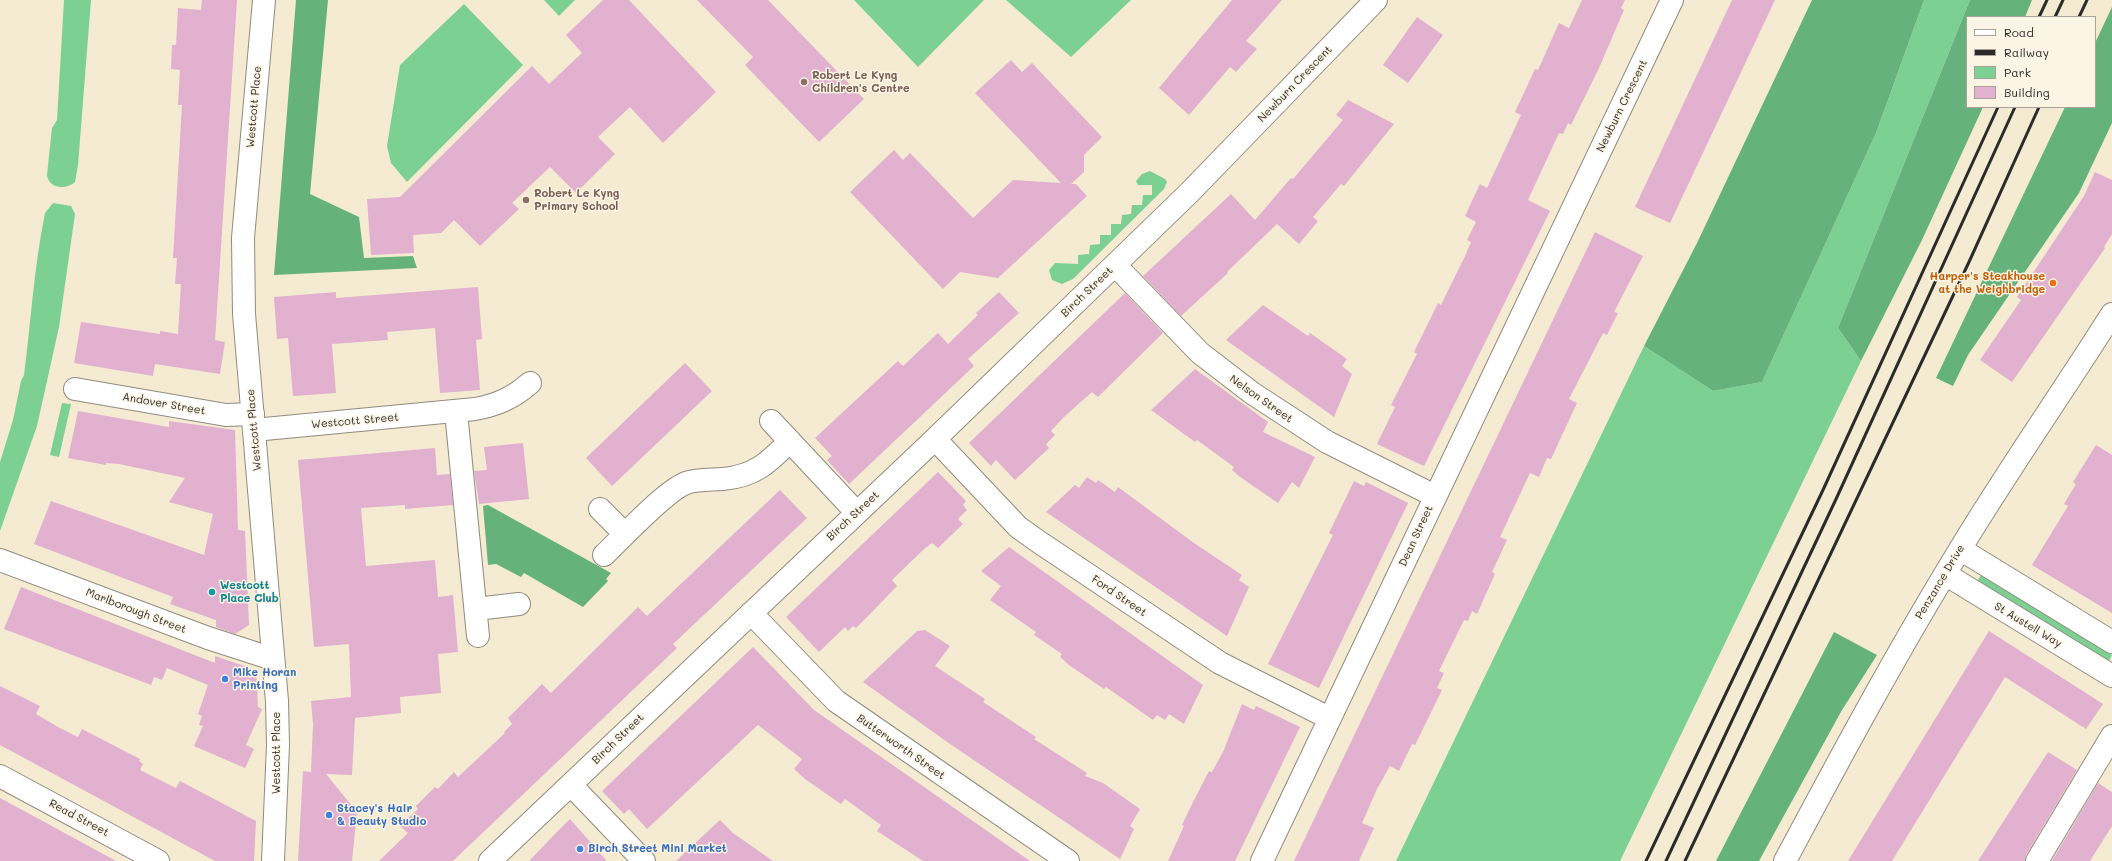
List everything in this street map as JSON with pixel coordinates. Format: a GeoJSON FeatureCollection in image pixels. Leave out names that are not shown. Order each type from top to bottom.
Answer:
{"type":"FeatureCollection","features":[{"type":"Feature","properties":{"kind":"street","name":"Westcott Place"},"geometry":{"type":"LineString","coordinates":[[264,0],[242,262],[244,314],[274,659],[278,745],[273,861]]}},
{"type":"Feature","properties":{"kind":"street","name":"Newburn Crescent"},"geometry":{"type":"LineString","coordinates":[[1214,169],[1376,0]]}},
{"type":"Feature","properties":{"kind":"street","name":"Newburn Crescent"},"geometry":{"type":"LineString","coordinates":[[1571,212],[1672,0]]}},
{"type":"Feature","properties":{"kind":"street","name":"Birch Street"},"geometry":{"type":"LineString","coordinates":[[490,861],[935,439],[1214,169]]}},
{"type":"Feature","properties":{"kind":"street","name":"Dean Street"},"geometry":{"type":"LineString","coordinates":[[1262,861],[1571,212]]}},
{"type":"Feature","properties":{"kind":"street","name":"Nelson Street"},"geometry":{"type":"LineString","coordinates":[[1115,265],[1186,340],[1230,377],[1322,439],[1435,496]]}},
{"type":"Feature","properties":{"kind":"street","name":"Penzance Drive"},"geometry":{"type":"LineString","coordinates":[[1786,861],[1888,671],[1945,574],[2112,314]]}},
{"type":"Feature","properties":{"kind":"street","name":"Westcott Street"},"geometry":{"type":"LineString","coordinates":[[254,422],[456,412],[493,405],[511,398],[530,383]]}},
{"type":"Feature","properties":{"kind":"street","name":"Andover Street"},"geometry":{"type":"LineString","coordinates":[[75,389],[226,415],[254,422]]}},
{"type":"Feature","properties":{"kind":"street"},"geometry":{"type":"LineString","coordinates":[[456,412],[478,636]]}},
{"type":"Feature","properties":{"kind":"street"},"geometry":{"type":"LineString","coordinates":[[771,421],[857,513]]}},
{"type":"Feature","properties":{"kind":"street","name":"Ford Street"},"geometry":{"type":"LineString","coordinates":[[935,439],[1018,526],[1039,542],[1220,663],[1329,718]]}},
{"type":"Feature","properties":{"kind":"street"},"geometry":{"type":"LineString","coordinates":[[604,555],[625,534],[680,486],[696,481],[746,475],[760,469],[790,441]]}},
{"type":"Feature","properties":{"kind":"street"},"geometry":{"type":"LineString","coordinates":[[600,509],[625,534]]}},
{"type":"Feature","properties":{"kind":"street"},"geometry":{"type":"LineString","coordinates":[[1960,549],[2112,642]]}},
{"type":"Feature","properties":{"kind":"street","name":"Marlborough Street"},"geometry":{"type":"LineString","coordinates":[[0,560],[208,638],[274,659]]}},
{"type":"Feature","properties":{"kind":"street","name":"St Austell Way"},"geometry":{"type":"LineString","coordinates":[[1945,574],[2112,676]]}},
{"type":"Feature","properties":{"kind":"street"},"geometry":{"type":"LineString","coordinates":[[476,609],[519,604]]}},
{"type":"Feature","properties":{"kind":"street","name":"Butterworth Street"},"geometry":{"type":"LineString","coordinates":[[751,613],[836,701],[1068,861]]}},
{"type":"Feature","properties":{"kind":"street"},"geometry":{"type":"LineString","coordinates":[[2037,861],[2112,736]]}},
{"type":"Feature","properties":{"kind":"street","name":"Read Street"},"geometry":{"type":"LineString","coordinates":[[0,776],[158,861]]}},
{"type":"Feature","properties":{"kind":"street"},"geometry":{"type":"LineString","coordinates":[[571,784],[644,861]]}},
{"type":"Feature","properties":{"kind":"green space"},"geometry":{"type":"Polygon","coordinates":[[[64,0],[91,0],[78,165],[75,182],[71,185],[58,187],[48,180],[47,175],[52,128],[57,120],[64,0]]]}},
{"type":"Feature","properties":{"kind":"green space"},"geometry":{"type":"Polygon","coordinates":[[[296,0],[328,0],[310,194],[359,217],[364,258],[413,256],[417,268],[274,275],[296,0]]]}},
{"type":"Feature","properties":{"kind":"green space"},"geometry":{"type":"Polygon","coordinates":[[[544,0],[575,0],[559,16],[544,0]]]}},
{"type":"Feature","properties":{"kind":"green space"},"geometry":{"type":"Polygon","coordinates":[[[854,0],[984,0],[918,67],[854,0]]]}},
{"type":"Feature","properties":{"kind":"green space"},"geometry":{"type":"Polygon","coordinates":[[[1006,0],[1131,0],[1071,57],[1006,0]]]}},
{"type":"Feature","properties":{"kind":"green space"},"geometry":{"type":"Polygon","coordinates":[[[1812,0],[1924,0],[1876,133],[1762,382],[1713,391],[1644,346],[1697,243],[1812,0]]]}},
{"type":"Feature","properties":{"kind":"green space"},"geometry":{"type":"Polygon","coordinates":[[[1924,0],[1970,0],[1838,328],[1861,361],[1620,861],[1396,861],[1644,346],[1713,391],[1762,382],[1876,133],[1924,0]]]}},
{"type":"Feature","properties":{"kind":"green space"},"geometry":{"type":"Polygon","coordinates":[[[1970,0],[2032,0],[2025,16],[1966,16],[1966,108],[1983,108],[1922,240],[1861,361],[1838,328],[1970,0]]]}},
{"type":"Feature","properties":{"kind":"green space"},"geometry":{"type":"Polygon","coordinates":[[[464,4],[523,65],[407,182],[391,163],[387,146],[400,65],[464,4]]]}},
{"type":"Feature","properties":{"kind":"green space"},"geometry":{"type":"Polygon","coordinates":[[[2112,7],[2112,123],[2079,193],[1968,355],[1953,386],[1936,378],[2065,108],[2096,108],[2096,41],[2112,7]]]}},
{"type":"Feature","properties":{"kind":"green space"},"geometry":{"type":"Polygon","coordinates":[[[1150,171],[1165,179],[1167,182],[1164,189],[1073,279],[1062,284],[1052,280],[1049,270],[1055,263],[1078,264],[1078,255],[1089,254],[1090,245],[1100,244],[1100,235],[1111,235],[1111,224],[1121,224],[1122,215],[1131,214],[1132,205],[1142,205],[1143,195],[1152,195],[1152,185],[1138,185],[1136,181],[1142,174],[1150,171]]]}},
{"type":"Feature","properties":{"kind":"green space"},"geometry":{"type":"Polygon","coordinates":[[[53,203],[71,206],[75,214],[59,327],[37,426],[0,531],[0,462],[13,420],[21,381],[24,375],[41,233],[45,213],[53,203]]]}},
{"type":"Feature","properties":{"kind":"green space"},"geometry":{"type":"Polygon","coordinates":[[[62,403],[71,404],[59,457],[50,455],[62,403]]]}},
{"type":"Feature","properties":{"kind":"green space"},"geometry":{"type":"Polygon","coordinates":[[[488,505],[611,573],[606,579],[608,581],[583,607],[524,573],[521,577],[496,564],[488,565],[483,506],[488,505]]]}},
{"type":"Feature","properties":{"kind":"green space"},"geometry":{"type":"Polygon","coordinates":[[[1981,575],[2112,655],[2108,663],[1976,583],[1981,575]]]}},
{"type":"Feature","properties":{"kind":"green space"},"geometry":{"type":"Polygon","coordinates":[[[1834,632],[1877,655],[1842,710],[1759,861],[1716,861],[1834,632]]]}},
{"type":"Feature","properties":{"kind":"building"},"geometry":{"type":"Polygon","coordinates":[[[202,0],[237,0],[215,340],[225,342],[220,374],[155,364],[153,376],[74,363],[81,322],[160,334],[160,331],[178,334],[181,284],[175,284],[177,258],[173,258],[182,105],[178,105],[180,70],[171,69],[172,45],[176,45],[178,8],[201,10],[202,0]]]}},
{"type":"Feature","properties":{"kind":"building","name":"Robert Le Kyng Primary School"},"geometry":{"type":"Polygon","coordinates":[[[603,0],[629,0],[716,92],[663,143],[630,107],[598,137],[615,154],[576,193],[550,167],[512,203],[519,209],[480,246],[454,220],[441,233],[413,235],[414,253],[371,255],[367,199],[400,197],[532,66],[549,84],[582,53],[566,35],[603,0]]]}},
{"type":"Feature","properties":{"kind":"building","name":"Robert Le Kyng Children's Centre"},"geometry":{"type":"Polygon","coordinates":[[[697,0],[768,0],[864,99],[819,142],[745,65],[753,57],[697,0]]]}},
{"type":"Feature","properties":{"kind":"building"},"geometry":{"type":"Polygon","coordinates":[[[1232,0],[1282,0],[1246,41],[1257,49],[1236,72],[1230,67],[1189,115],[1159,88],[1232,0]]]}},
{"type":"Feature","properties":{"kind":"building"},"geometry":{"type":"Polygon","coordinates":[[[1582,0],[1625,0],[1621,8],[1624,10],[1599,68],[1571,125],[1568,123],[1563,134],[1559,133],[1528,200],[1550,211],[1424,466],[1377,444],[1395,407],[1391,405],[1417,354],[1414,352],[1438,303],[1441,305],[1471,242],[1467,240],[1476,222],[1465,216],[1480,184],[1487,188],[1521,115],[1515,112],[1535,69],[1538,70],[1559,23],[1569,28],[1582,0]]]}},
{"type":"Feature","properties":{"kind":"building"},"geometry":{"type":"Polygon","coordinates":[[[1732,0],[1775,0],[1670,223],[1635,207],[1732,0]]]}},
{"type":"Feature","properties":{"kind":"building"},"geometry":{"type":"Polygon","coordinates":[[[1417,17],[1443,35],[1408,83],[1383,65],[1417,17]]]}},
{"type":"Feature","properties":{"kind":"building"},"geometry":{"type":"Polygon","coordinates":[[[1011,60],[1022,72],[1032,63],[1102,137],[1084,155],[1084,172],[1071,184],[1076,184],[1087,196],[998,278],[960,272],[943,289],[850,192],[894,150],[903,160],[910,153],[973,218],[1013,180],[1061,183],[975,93],[1011,60]]]}},
{"type":"Feature","properties":{"kind":"building"},"geometry":{"type":"Polygon","coordinates":[[[1348,100],[1394,124],[1344,186],[1341,184],[1313,217],[1318,221],[1299,244],[1277,224],[1227,272],[1228,273],[1181,316],[1143,276],[1231,194],[1255,220],[1291,178],[1293,179],[1343,120],[1336,115],[1348,100]]]}},
{"type":"Feature","properties":{"kind":"building","name":"Harper's Steakhouse at the Weighbridge"},"geometry":{"type":"Polygon","coordinates":[[[2095,172],[2112,180],[2112,234],[2104,247],[2105,248],[2012,382],[1980,360],[2021,300],[2017,297],[2084,196],[2095,172]]]}},
{"type":"Feature","properties":{"kind":"building"},"geometry":{"type":"Polygon","coordinates":[[[1595,232],[1643,256],[1614,312],[1618,313],[1607,335],[1603,333],[1569,399],[1577,403],[1551,459],[1547,458],[1539,477],[1530,473],[1500,537],[1507,540],[1492,572],[1495,574],[1477,614],[1472,611],[1468,621],[1464,620],[1439,671],[1444,673],[1437,688],[1442,690],[1415,745],[1412,744],[1399,771],[1390,766],[1377,789],[1362,823],[1374,828],[1359,861],[1294,861],[1595,232]]]}},
{"type":"Feature","properties":{"kind":"building"},"geometry":{"type":"Polygon","coordinates":[[[478,287],[482,339],[476,340],[480,390],[440,393],[435,328],[387,332],[388,340],[332,344],[336,393],[293,396],[288,338],[277,339],[274,297],[336,292],[336,298],[478,287]]]}},
{"type":"Feature","properties":{"kind":"building"},"geometry":{"type":"Polygon","coordinates":[[[999,292],[1019,313],[968,359],[974,366],[849,484],[827,460],[832,456],[815,438],[898,361],[903,366],[938,333],[948,344],[978,315],[976,313],[999,292]]]}},
{"type":"Feature","properties":{"kind":"building"},"geometry":{"type":"Polygon","coordinates":[[[1125,293],[1163,333],[1098,397],[1092,392],[1065,416],[1051,431],[1055,435],[1046,444],[1049,448],[1015,480],[996,460],[991,466],[969,443],[1125,293]]]}},
{"type":"Feature","properties":{"kind":"building"},"geometry":{"type":"Polygon","coordinates":[[[1263,305],[1308,336],[1310,333],[1347,359],[1342,366],[1352,374],[1334,417],[1226,340],[1263,305]]]}},
{"type":"Feature","properties":{"kind":"building"},"geometry":{"type":"Polygon","coordinates":[[[685,363],[712,391],[612,486],[586,458],[685,363]]]}},
{"type":"Feature","properties":{"kind":"building"},"geometry":{"type":"Polygon","coordinates":[[[1195,369],[1268,422],[1263,432],[1315,457],[1299,488],[1292,482],[1278,503],[1240,477],[1232,470],[1234,467],[1197,440],[1195,442],[1151,410],[1195,369]]]}},
{"type":"Feature","properties":{"kind":"building"},"geometry":{"type":"Polygon","coordinates":[[[78,411],[169,427],[169,421],[235,430],[238,530],[245,531],[249,625],[235,634],[216,627],[216,620],[170,604],[173,597],[34,544],[51,501],[204,555],[213,514],[169,502],[185,478],[119,464],[106,463],[106,465],[68,458],[78,411]]]}},
{"type":"Feature","properties":{"kind":"building"},"geometry":{"type":"Polygon","coordinates":[[[523,443],[529,499],[479,504],[474,471],[487,470],[484,447],[523,443]]]}},
{"type":"Feature","properties":{"kind":"building"},"geometry":{"type":"Polygon","coordinates":[[[2096,445],[2112,455],[2112,613],[2032,565],[2068,506],[2064,504],[2076,484],[2073,482],[2096,445]]]}},
{"type":"Feature","properties":{"kind":"building"},"geometry":{"type":"Polygon","coordinates":[[[435,448],[437,475],[450,474],[453,505],[405,509],[405,505],[361,508],[366,566],[435,560],[438,597],[453,595],[458,652],[438,654],[441,693],[400,697],[401,713],[355,718],[352,775],[326,774],[357,812],[352,861],[298,861],[303,771],[311,772],[313,724],[311,701],[351,697],[349,644],[314,647],[298,460],[435,448]]]}},
{"type":"Feature","properties":{"kind":"building"},"geometry":{"type":"Polygon","coordinates":[[[938,472],[966,501],[963,505],[967,510],[958,519],[963,524],[938,548],[932,543],[923,550],[892,580],[897,586],[856,628],[853,626],[848,631],[845,627],[819,652],[786,617],[938,472]]]}},
{"type":"Feature","properties":{"kind":"building"},"geometry":{"type":"Polygon","coordinates":[[[1087,477],[1096,483],[1098,480],[1115,492],[1118,487],[1194,543],[1242,575],[1239,580],[1249,587],[1227,636],[1046,512],[1075,485],[1079,488],[1087,477]]]}},
{"type":"Feature","properties":{"kind":"building"},"geometry":{"type":"Polygon","coordinates":[[[1354,481],[1364,486],[1366,482],[1408,503],[1319,688],[1268,664],[1333,535],[1329,533],[1354,481]]]}},
{"type":"Feature","properties":{"kind":"building"},"geometry":{"type":"Polygon","coordinates":[[[780,490],[807,518],[673,644],[677,648],[453,861],[379,861],[408,833],[400,826],[418,809],[416,806],[435,787],[438,789],[454,772],[458,777],[505,733],[504,732],[512,724],[508,718],[542,684],[551,693],[638,607],[647,616],[780,490]]]}},
{"type":"Feature","properties":{"kind":"building"},"geometry":{"type":"Polygon","coordinates":[[[1009,547],[1203,685],[1184,724],[1169,714],[1165,720],[1157,715],[1153,720],[1106,687],[1104,689],[1069,665],[1060,657],[1062,654],[1034,635],[1036,632],[990,600],[1001,586],[981,571],[1009,547]]]}},
{"type":"Feature","properties":{"kind":"building"},"geometry":{"type":"Polygon","coordinates":[[[21,587],[215,663],[215,656],[256,670],[258,707],[262,709],[246,745],[254,749],[245,768],[194,746],[203,726],[199,725],[202,716],[198,714],[208,685],[167,668],[162,680],[154,677],[151,685],[4,629],[21,587]]]}},
{"type":"Feature","properties":{"kind":"building"},"geometry":{"type":"Polygon","coordinates":[[[925,630],[950,646],[935,666],[985,699],[983,702],[1036,737],[1034,739],[1087,773],[1085,776],[1103,783],[1140,809],[1130,826],[1134,829],[1120,859],[950,744],[863,682],[917,631],[925,630]]]}},
{"type":"Feature","properties":{"kind":"building"},"geometry":{"type":"Polygon","coordinates":[[[1989,631],[2103,704],[2086,729],[2005,677],[1892,861],[1848,861],[1989,631]]]}},
{"type":"Feature","properties":{"kind":"building"},"geometry":{"type":"Polygon","coordinates":[[[753,647],[814,710],[1030,861],[923,861],[877,831],[881,825],[845,799],[841,804],[805,779],[794,769],[802,759],[758,725],[647,829],[629,809],[624,814],[602,791],[753,647]]]}},
{"type":"Feature","properties":{"kind":"building"},"geometry":{"type":"Polygon","coordinates":[[[0,686],[40,706],[36,714],[58,727],[78,737],[82,729],[140,759],[139,761],[143,764],[140,770],[176,788],[180,781],[256,821],[254,861],[215,861],[0,745],[0,686]]]}},
{"type":"Feature","properties":{"kind":"building"},"geometry":{"type":"Polygon","coordinates":[[[1242,704],[1254,710],[1256,706],[1300,727],[1235,861],[1168,861],[1192,804],[1209,771],[1212,772],[1223,752],[1242,704]]]}},
{"type":"Feature","properties":{"kind":"building"},"geometry":{"type":"Polygon","coordinates":[[[2048,752],[2077,770],[2026,855],[2025,861],[1978,861],[2048,752]]]}},
{"type":"Feature","properties":{"kind":"building"},"geometry":{"type":"Polygon","coordinates":[[[2098,783],[2112,792],[2112,826],[2090,861],[2052,861],[2098,783]]]}},
{"type":"Feature","properties":{"kind":"building"},"geometry":{"type":"Polygon","coordinates":[[[0,798],[50,825],[116,861],[0,861],[0,798]]]}},
{"type":"Feature","properties":{"kind":"building","name":"Birch Street Mini Market"},"geometry":{"type":"Polygon","coordinates":[[[570,819],[607,861],[529,861],[552,837],[570,819]]]}},
{"type":"Feature","properties":{"kind":"building"},"geometry":{"type":"Polygon","coordinates":[[[720,820],[733,833],[773,861],[676,861],[720,820]]]}},
{"type":"Feature","properties":{"kind":"railway"},"geometry":{"type":"LineString","coordinates":[[2039,16],[2047,0]]}},
{"type":"Feature","properties":{"kind":"railway"},"geometry":{"type":"LineString","coordinates":[[2055,16],[2063,0]]}},
{"type":"Feature","properties":{"kind":"railway"},"geometry":{"type":"LineString","coordinates":[[2079,16],[2087,0]]}},
{"type":"Feature","properties":{"kind":"railway"},"geometry":{"type":"LineString","coordinates":[[1646,861],[1823,490],[1998,108]]}},
{"type":"Feature","properties":{"kind":"railway"},"geometry":{"type":"LineString","coordinates":[[1666,861],[1837,497],[2015,108]]}},
{"type":"Feature","properties":{"kind":"railway"},"geometry":{"type":"LineString","coordinates":[[1685,861],[1969,262],[2039,108]]}},
{"type":"Feature","properties":{"kind":"place","name":"Robert Le Kyng Children's Centre"},"geometry":{"type":"Point","coordinates":[804,82]}},
{"type":"Feature","properties":{"kind":"place","name":"Robert Le Kyng Primary School"},"geometry":{"type":"Point","coordinates":[526,200]}},
{"type":"Feature","properties":{"kind":"place","name":"Harper's Steakhouse at the Weighbridge"},"geometry":{"type":"Point","coordinates":[2053,283]}},
{"type":"Feature","properties":{"kind":"place","name":"Westcott Place Club"},"geometry":{"type":"Point","coordinates":[212,592]}},
{"type":"Feature","properties":{"kind":"place","name":"Mike Horan Printing"},"geometry":{"type":"Point","coordinates":[225,679]}},
{"type":"Feature","properties":{"kind":"place","name":"Stacey's Hair & Beauty Studio"},"geometry":{"type":"Point","coordinates":[329,815]}},
{"type":"Feature","properties":{"kind":"place","name":"Birch Street Mini Market"},"geometry":{"type":"Point","coordinates":[580,849]}}]}
